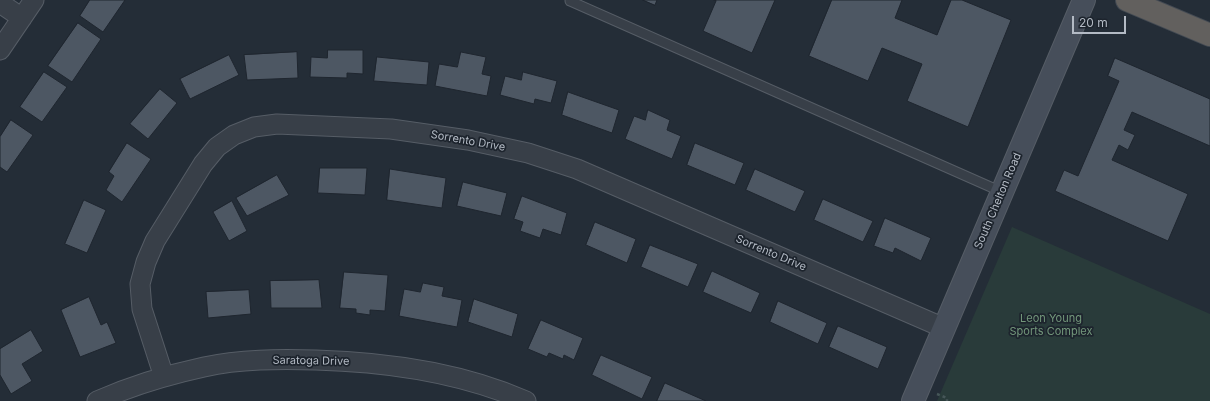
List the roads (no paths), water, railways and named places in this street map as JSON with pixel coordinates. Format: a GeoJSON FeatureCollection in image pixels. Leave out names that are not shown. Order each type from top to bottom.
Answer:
{"type":"FeatureCollection","features":[{"type":"Feature","properties":{"kind":"highway"},"geometry":{"type":"LineString","coordinates":[[1127,0],[1210,35]]}},
{"type":"Feature","properties":{"kind":"main road","name":"South Chelton Road"},"geometry":{"type":"LineString","coordinates":[[913,401],[1084,0]]}},
{"type":"Feature","properties":{"kind":"street"},"geometry":{"type":"LineString","coordinates":[[0,50],[34,0]]}},
{"type":"Feature","properties":{"kind":"street"},"geometry":{"type":"LineString","coordinates":[[0,3],[22,18]]}},
{"type":"Feature","properties":{"kind":"street","name":"Sorrento Drive"},"geometry":{"type":"LineString","coordinates":[[164,377],[142,309],[140,284],[154,241],[203,164],[217,147],[234,135],[254,127],[277,124],[391,128],[468,140],[528,153],[577,169],[944,328]]}},
{"type":"Feature","properties":{"kind":"street","name":"Saratoga Drive"},"geometry":{"type":"LineString","coordinates":[[97,401],[125,389],[164,377],[205,367],[241,362],[286,359],[375,363],[423,370],[461,379],[526,401]]}},
{"type":"Feature","properties":{"kind":"lane"},"geometry":{"type":"LineString","coordinates":[[571,0],[570,1],[1002,192]]}},
{"type":"Feature","properties":{"kind":"park label","name":"Leon Young Sports Complex"},"geometry":{"type":"Point","coordinates":[1051,325]}}]}
